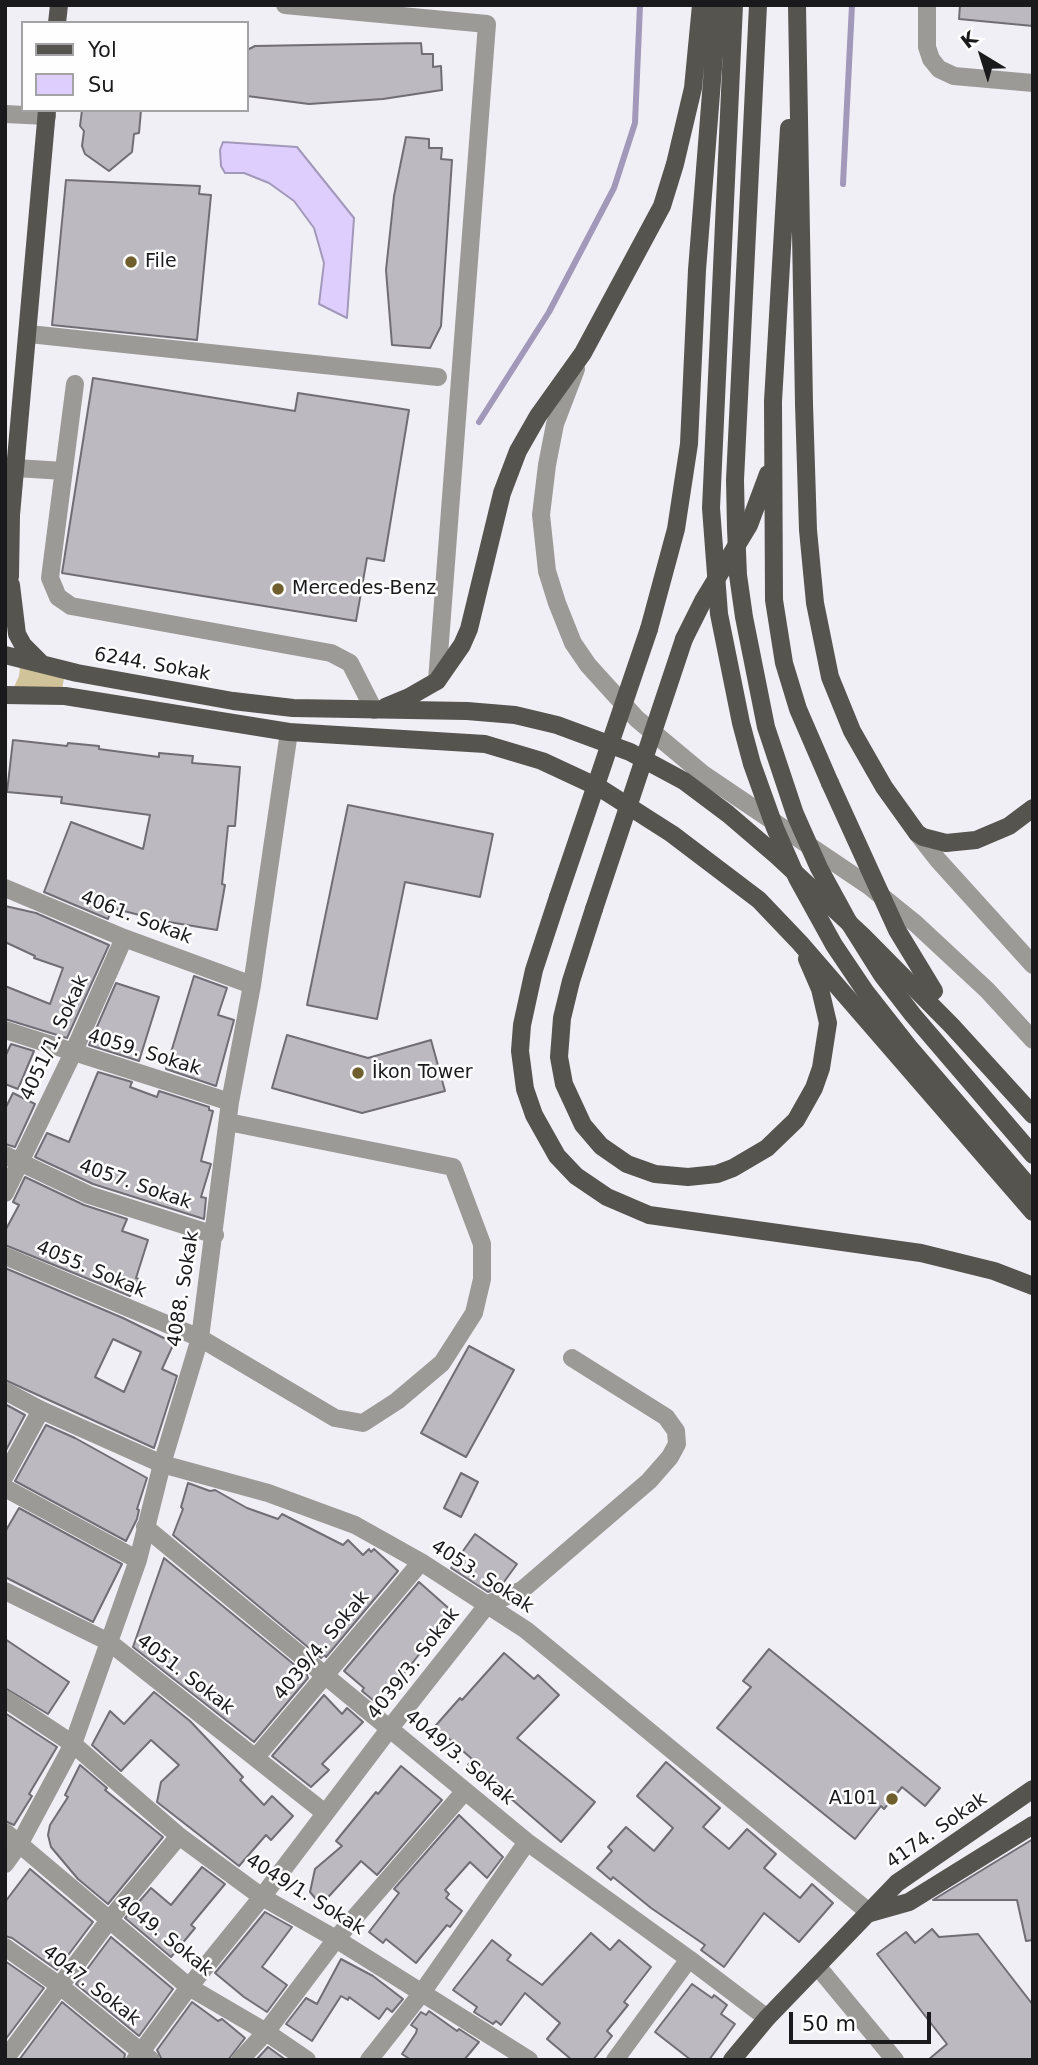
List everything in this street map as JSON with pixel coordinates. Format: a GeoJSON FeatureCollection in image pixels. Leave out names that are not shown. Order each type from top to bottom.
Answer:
{"type":"FeatureCollection","features":[{"type":"Feature","properties":{"kind":"main road"},"geometry":{"type":"LineString","coordinates":[[374,710],[410,697],[437,681],[453,661],[469,629],[502,493],[513,463],[538,416],[583,353],[662,206],[681,142],[693,88],[701,5]]}},
{"type":"Feature","properties":{"kind":"main road"},"geometry":{"type":"LineString","coordinates":[[718,5],[697,270],[688,444],[676,528],[649,629],[534,970],[522,1025],[520,1051],[525,1089],[534,1115],[557,1156],[576,1176],[607,1197],[649,1215],[909,1251],[994,1271],[1033,1286]]}},
{"type":"Feature","properties":{"kind":"main road"},"geometry":{"type":"LineString","coordinates":[[734,5],[711,508],[719,614],[741,723],[752,764],[775,828],[797,878],[834,945],[864,991],[902,1038],[1033,1191]]}},
{"type":"Feature","properties":{"kind":"main road"},"geometry":{"type":"LineString","coordinates":[[758,5],[736,466],[736,528],[744,617],[763,714],[795,814],[819,868],[848,921],[882,975],[913,1015],[1033,1155]]}},
{"type":"Feature","properties":{"kind":"main road"},"geometry":{"type":"LineString","coordinates":[[797,5],[773,401],[774,579],[784,663],[796,702],[830,783],[900,937],[934,991],[981,1056],[1033,1115]]}},
{"type":"Feature","properties":{"kind":"main road"},"geometry":{"type":"LineString","coordinates":[[797,5],[808,530],[815,603],[826,659],[842,709],[884,787],[917,833],[937,842],[969,842],[1009,826],[1033,808]]}},
{"type":"Feature","properties":{"kind":"main road"},"geometry":{"type":"LineString","coordinates":[[44,665],[23,645],[18,634],[10,576],[8,521],[29,334],[47,113]]}},
{"type":"Feature","properties":{"kind":"main road"},"geometry":{"type":"LineString","coordinates":[[772,457],[762,494],[749,525],[703,601],[684,639],[571,981],[562,1018],[559,1057],[564,1084],[583,1125],[601,1146],[626,1164],[672,1178],[717,1174],[754,1157],[788,1129],[807,1104],[821,1068],[828,1023],[820,989],[800,943]]}},
{"type":"Feature","properties":{"kind":"main road"},"geometry":{"type":"LineString","coordinates":[[5,598],[10,576]]}},
{"type":"Feature","properties":{"kind":"main road","name":"6244. Sokak"},"geometry":{"type":"LineString","coordinates":[[5,655],[233,701],[293,708],[467,711],[515,715],[584,734],[630,751],[704,795],[777,856],[863,936],[981,1056]]}},
{"type":"Feature","properties":{"kind":"main road"},"geometry":{"type":"LineString","coordinates":[[5,695],[65,696],[289,732],[470,742],[542,761],[600,788],[663,828],[759,900],[800,943],[1033,1212]]}},
{"type":"Feature","properties":{"kind":"main road","name":"4174. Sokak"},"geometry":{"type":"LineString","coordinates":[[733,2060],[767,2018],[897,1883],[1033,1789]]}},
{"type":"Feature","properties":{"kind":"main road"},"geometry":{"type":"LineString","coordinates":[[870,1913],[909,1902],[1033,1825]]}},
{"type":"Feature","properties":{"kind":"street"},"geometry":{"type":"LineString","coordinates":[[285,5],[487,24],[437,681]]}},
{"type":"Feature","properties":{"kind":"street"},"geometry":{"type":"LineString","coordinates":[[928,5],[927,47],[939,69],[954,76],[1033,83]]}},
{"type":"Feature","properties":{"kind":"street"},"geometry":{"type":"LineString","coordinates":[[5,114],[47,113]]}},
{"type":"Feature","properties":{"kind":"street"},"geometry":{"type":"LineString","coordinates":[[29,334],[438,377]]}},
{"type":"Feature","properties":{"kind":"street"},"geometry":{"type":"LineString","coordinates":[[583,353],[555,425],[541,515],[547,571],[573,643],[587,664],[637,719],[703,774],[869,887],[916,924],[988,990],[1033,1040]]}},
{"type":"Feature","properties":{"kind":"street"},"geometry":{"type":"LineString","coordinates":[[75,384],[50,578],[58,597],[71,606],[331,653],[350,663],[374,710]]}},
{"type":"Feature","properties":{"kind":"street"},"geometry":{"type":"LineString","coordinates":[[16,468],[64,471]]}},
{"type":"Feature","properties":{"kind":"street","name":"4088. Sokak"},"geometry":{"type":"LineString","coordinates":[[5,1864],[13,1837],[73,1744],[138,1560],[162,1464],[200,1338],[230,1102],[252,985],[289,732]]}},
{"type":"Feature","properties":{"kind":"street"},"geometry":{"type":"LineString","coordinates":[[917,833],[1033,965]]}},
{"type":"Feature","properties":{"kind":"street","name":"4061. Sokak"},"geometry":{"type":"LineString","coordinates":[[5,888],[124,938],[252,985]]}},
{"type":"Feature","properties":{"kind":"street","name":"4051/1. Sokak"},"geometry":{"type":"LineString","coordinates":[[5,1193],[12,1158],[73,1053],[124,938]]}},
{"type":"Feature","properties":{"kind":"street","name":"4059. Sokak"},"geometry":{"type":"LineString","coordinates":[[5,1030],[230,1102]]}},
{"type":"Feature","properties":{"kind":"street","name":"4055. Sokak"},"geometry":{"type":"LineString","coordinates":[[5,1256],[200,1338],[335,1418],[363,1423],[397,1401],[442,1363],[474,1313],[482,1279],[482,1244],[453,1167],[228,1122]]}},
{"type":"Feature","properties":{"kind":"street","name":"4057. Sokak"},"geometry":{"type":"LineString","coordinates":[[12,1158],[89,1195],[215,1235]]}},
{"type":"Feature","properties":{"kind":"street","name":"4039/3. Sokak"},"geometry":{"type":"LineString","coordinates":[[142,2057],[189,1987],[262,1897],[324,1813],[488,1604],[522,1590],[649,1481],[670,1457],[677,1444],[676,1431],[666,1417],[572,1358]]}},
{"type":"Feature","properties":{"kind":"street","name":"4053. Sokak"},"geometry":{"type":"LineString","coordinates":[[5,1391],[162,1464],[268,1493],[355,1525],[421,1562],[526,1630],[870,1913]]}},
{"type":"Feature","properties":{"kind":"street"},"geometry":{"type":"LineString","coordinates":[[5,1476],[41,1410]]}},
{"type":"Feature","properties":{"kind":"street"},"geometry":{"type":"LineString","coordinates":[[5,1488],[138,1560]]}},
{"type":"Feature","properties":{"kind":"street","name":"4049/3. Sokak"},"geometry":{"type":"LineString","coordinates":[[145,1527],[527,1842],[767,2018]]}},
{"type":"Feature","properties":{"kind":"street","name":"4039/4. Sokak"},"geometry":{"type":"LineString","coordinates":[[256,1757],[421,1562]]}},
{"type":"Feature","properties":{"kind":"street","name":"4051. Sokak"},"geometry":{"type":"LineString","coordinates":[[5,1591],[109,1642],[324,1813]]}},
{"type":"Feature","properties":{"kind":"street","name":"4049/1. Sokak"},"geometry":{"type":"LineString","coordinates":[[5,1699],[73,1744],[179,1836],[262,1897],[336,1939],[530,2060]]}},
{"type":"Feature","properties":{"kind":"street"},"geometry":{"type":"LineString","coordinates":[[240,2060],[266,2032],[336,1939],[465,1791]]}},
{"type":"Feature","properties":{"kind":"street"},"geometry":{"type":"LineString","coordinates":[[5,2059],[110,1919],[179,1836]]}},
{"type":"Feature","properties":{"kind":"street","name":"4049. Sokak"},"geometry":{"type":"LineString","coordinates":[[13,1837],[189,1987],[266,2032],[307,2060]]}},
{"type":"Feature","properties":{"kind":"street"},"geometry":{"type":"LineString","coordinates":[[369,2060],[421,1994],[527,1842]]}},
{"type":"Feature","properties":{"kind":"street","name":"4047. Sokak"},"geometry":{"type":"LineString","coordinates":[[5,1947],[60,1986],[142,2057]]}},
{"type":"Feature","properties":{"kind":"street"},"geometry":{"type":"LineString","coordinates":[[615,2060],[689,1959]]}},
{"type":"Feature","properties":{"kind":"street"},"geometry":{"type":"LineString","coordinates":[[818,1967],[895,2060]]}},
{"type":"Feature","properties":{"kind":"shaded area"},"geometry":{"type":"Polygon","coordinates":[[[20,667],[64,678],[62,690],[14,687],[20,667]]]}},
{"type":"Feature","properties":{"kind":"water"},"geometry":{"type":"Polygon","coordinates":[[[223,142],[297,147],[354,218],[347,318],[319,304],[324,263],[314,228],[294,201],[269,183],[244,173],[225,173],[221,166],[220,150],[223,142]]]}},
{"type":"Feature","properties":{"kind":"building"},"geometry":{"type":"Polygon","coordinates":[[[960,5],[1033,5],[1033,26],[959,19],[960,5]]]}},
{"type":"Feature","properties":{"kind":"building"},"geometry":{"type":"Polygon","coordinates":[[[421,43],[422,54],[433,54],[433,67],[441,66],[442,90],[383,99],[309,104],[248,96],[248,50],[255,46],[421,43]]]}},
{"type":"Feature","properties":{"kind":"building"},"geometry":{"type":"Polygon","coordinates":[[[82,112],[141,112],[139,133],[134,134],[132,152],[109,171],[85,154],[82,146],[84,131],[80,126],[82,112]]]}},
{"type":"Feature","properties":{"kind":"building"},"geometry":{"type":"Polygon","coordinates":[[[406,137],[429,139],[429,148],[442,148],[441,159],[452,160],[441,326],[430,348],[392,345],[386,270],[394,196],[406,137]]]}},
{"type":"Feature","properties":{"kind":"building","name":"File"},"geometry":{"type":"Polygon","coordinates":[[[66,180],[200,186],[199,194],[211,195],[197,340],[52,325],[66,180]]]}},
{"type":"Feature","properties":{"kind":"building"},"geometry":{"type":"Polygon","coordinates":[[[93,378],[295,411],[298,393],[409,410],[384,561],[367,558],[356,621],[62,573],[93,378]]]}},
{"type":"Feature","properties":{"kind":"building"},"geometry":{"type":"Polygon","coordinates":[[[13,740],[67,746],[68,743],[99,746],[99,749],[159,757],[159,753],[193,756],[192,763],[240,767],[235,826],[228,826],[222,884],[225,885],[217,930],[163,921],[112,908],[108,919],[44,892],[71,822],[143,849],[150,815],[61,803],[62,797],[7,792],[13,740]]]}},
{"type":"Feature","properties":{"kind":"building"},"geometry":{"type":"Polygon","coordinates":[[[348,805],[493,834],[480,897],[405,882],[377,1019],[307,1005],[348,805]]]}},
{"type":"Feature","properties":{"kind":"building"},"geometry":{"type":"Polygon","coordinates":[[[5,906],[36,913],[109,945],[67,1038],[5,1019],[5,986],[50,1004],[63,968],[34,958],[35,956],[5,942],[5,906]]]}},
{"type":"Feature","properties":{"kind":"building"},"geometry":{"type":"Polygon","coordinates":[[[194,976],[227,988],[218,1015],[234,1020],[216,1086],[166,1069],[194,976]]]}},
{"type":"Feature","properties":{"kind":"building"},"geometry":{"type":"Polygon","coordinates":[[[116,983],[159,997],[139,1061],[89,1045],[116,983]]]}},
{"type":"Feature","properties":{"kind":"building","name":"İkon Tower"},"geometry":{"type":"Polygon","coordinates":[[[287,1035],[368,1058],[431,1040],[445,1091],[362,1113],[272,1088],[287,1035]]]}},
{"type":"Feature","properties":{"kind":"building"},"geometry":{"type":"Polygon","coordinates":[[[11,1044],[34,1051],[18,1089],[5,1084],[5,1057],[11,1044]]]}},
{"type":"Feature","properties":{"kind":"building"},"geometry":{"type":"Polygon","coordinates":[[[98,1072],[132,1082],[130,1087],[157,1097],[159,1091],[209,1107],[209,1110],[213,1111],[201,1161],[211,1164],[201,1197],[206,1198],[204,1219],[93,1184],[35,1157],[47,1133],[69,1142],[98,1072]]]}},
{"type":"Feature","properties":{"kind":"building"},"geometry":{"type":"Polygon","coordinates":[[[13,1093],[35,1104],[15,1147],[5,1144],[5,1109],[13,1093]]]}},
{"type":"Feature","properties":{"kind":"building"},"geometry":{"type":"Polygon","coordinates":[[[25,1177],[84,1205],[127,1219],[122,1231],[148,1240],[136,1278],[139,1279],[130,1296],[5,1245],[5,1231],[19,1205],[13,1202],[25,1177]]]}},
{"type":"Feature","properties":{"kind":"building"},"geometry":{"type":"Polygon","coordinates":[[[5,1268],[123,1318],[174,1343],[162,1369],[177,1376],[154,1448],[5,1380],[5,1268]],[[113,1339],[95,1377],[124,1392],[141,1352],[113,1339]]]}},
{"type":"Feature","properties":{"kind":"building"},"geometry":{"type":"Polygon","coordinates":[[[469,1346],[514,1370],[466,1457],[421,1433],[469,1346]]]}},
{"type":"Feature","properties":{"kind":"building"},"geometry":{"type":"Polygon","coordinates":[[[5,1404],[25,1415],[5,1452],[5,1404]]]}},
{"type":"Feature","properties":{"kind":"building"},"geometry":{"type":"Polygon","coordinates":[[[46,1425],[147,1478],[137,1509],[137,1519],[126,1541],[15,1481],[46,1425]]]}},
{"type":"Feature","properties":{"kind":"building"},"geometry":{"type":"Polygon","coordinates":[[[461,1473],[478,1482],[461,1517],[444,1508],[461,1473]]]}},
{"type":"Feature","properties":{"kind":"building"},"geometry":{"type":"Polygon","coordinates":[[[188,1483],[210,1491],[215,1490],[247,1508],[278,1519],[282,1514],[343,1545],[348,1540],[363,1555],[369,1549],[371,1552],[374,1549],[398,1571],[326,1657],[324,1655],[321,1658],[173,1535],[183,1509],[181,1507],[188,1483]]]}},
{"type":"Feature","properties":{"kind":"building"},"geometry":{"type":"Polygon","coordinates":[[[19,1508],[122,1564],[93,1622],[5,1577],[5,1532],[19,1508]]]}},
{"type":"Feature","properties":{"kind":"building"},"geometry":{"type":"Polygon","coordinates":[[[475,1534],[517,1564],[501,1586],[488,1592],[451,1568],[475,1534]]]}},
{"type":"Feature","properties":{"kind":"building"},"geometry":{"type":"Polygon","coordinates":[[[164,1558],[307,1675],[308,1678],[254,1742],[133,1647],[164,1558]]]}},
{"type":"Feature","properties":{"kind":"building"},"geometry":{"type":"Polygon","coordinates":[[[419,1582],[454,1613],[424,1646],[379,1705],[344,1671],[419,1582]]]}},
{"type":"Feature","properties":{"kind":"building"},"geometry":{"type":"Polygon","coordinates":[[[5,1639],[69,1682],[48,1714],[5,1688],[5,1639]]]}},
{"type":"Feature","properties":{"kind":"building"},"geometry":{"type":"Polygon","coordinates":[[[769,1649],[940,1788],[925,1806],[902,1787],[884,1809],[881,1806],[855,1839],[717,1728],[751,1687],[743,1681],[769,1649]]]}},
{"type":"Feature","properties":{"kind":"building"},"geometry":{"type":"Polygon","coordinates":[[[504,1653],[534,1679],[538,1675],[559,1695],[517,1738],[595,1802],[561,1842],[486,1777],[484,1779],[468,1765],[472,1759],[446,1736],[442,1742],[430,1732],[504,1653]]]}},
{"type":"Feature","properties":{"kind":"building"},"geometry":{"type":"Polygon","coordinates":[[[154,1692],[190,1721],[243,1777],[240,1780],[264,1805],[272,1796],[293,1816],[271,1840],[266,1835],[239,1866],[157,1802],[161,1782],[179,1765],[151,1740],[121,1771],[92,1745],[110,1711],[124,1724],[154,1692]]]}},
{"type":"Feature","properties":{"kind":"building"},"geometry":{"type":"Polygon","coordinates":[[[324,1695],[342,1714],[347,1708],[363,1722],[322,1764],[329,1770],[311,1787],[272,1756],[324,1695]]]}},
{"type":"Feature","properties":{"kind":"building"},"geometry":{"type":"Polygon","coordinates":[[[5,1713],[57,1747],[14,1825],[5,1821],[5,1713]]]}},
{"type":"Feature","properties":{"kind":"building"},"geometry":{"type":"Polygon","coordinates":[[[666,1762],[720,1808],[703,1827],[729,1849],[747,1829],[776,1854],[764,1868],[800,1898],[812,1884],[833,1903],[799,1942],[764,1913],[724,1967],[701,1950],[705,1945],[597,1868],[612,1851],[608,1847],[626,1827],[654,1851],[673,1828],[637,1796],[666,1762]]]}},
{"type":"Feature","properties":{"kind":"building"},"geometry":{"type":"Polygon","coordinates":[[[80,1765],[107,1788],[105,1790],[163,1837],[108,1904],[78,1879],[51,1847],[48,1835],[50,1825],[68,1797],[65,1795],[80,1765]]]}},
{"type":"Feature","properties":{"kind":"building"},"geometry":{"type":"Polygon","coordinates":[[[401,1766],[442,1800],[377,1875],[361,1861],[321,1905],[310,1892],[315,1869],[342,1846],[336,1841],[401,1766]]]}},
{"type":"Feature","properties":{"kind":"building"},"geometry":{"type":"Polygon","coordinates":[[[459,1815],[503,1857],[487,1878],[470,1862],[445,1890],[449,1894],[446,1898],[462,1911],[416,1963],[386,1939],[383,1943],[369,1932],[399,1893],[394,1889],[459,1815]]]}},
{"type":"Feature","properties":{"kind":"building"},"geometry":{"type":"Polygon","coordinates":[[[1033,1839],[1033,1940],[1026,1941],[1017,1900],[933,1900],[1033,1839]]]}},
{"type":"Feature","properties":{"kind":"building"},"geometry":{"type":"Polygon","coordinates":[[[202,1867],[225,1884],[191,1925],[195,1928],[171,1957],[125,1918],[151,1888],[171,1905],[202,1867]]]}},
{"type":"Feature","properties":{"kind":"building"},"geometry":{"type":"Polygon","coordinates":[[[30,1869],[93,1922],[57,1970],[12,1938],[5,1936],[5,1902],[30,1869]]]}},
{"type":"Feature","properties":{"kind":"building"},"geometry":{"type":"Polygon","coordinates":[[[265,1912],[292,1927],[262,1967],[287,1985],[267,2012],[215,1973],[265,1912]]]}},
{"type":"Feature","properties":{"kind":"building"},"geometry":{"type":"Polygon","coordinates":[[[932,1929],[939,1937],[978,1934],[1033,2005],[1033,2060],[928,2060],[947,2044],[877,1954],[906,1932],[915,1943],[932,1929]]]}},
{"type":"Feature","properties":{"kind":"building"},"geometry":{"type":"Polygon","coordinates":[[[591,1933],[610,1950],[619,1940],[651,1967],[624,2002],[628,2005],[607,2031],[612,2036],[593,2060],[572,2060],[547,2039],[560,2023],[525,1993],[501,2025],[496,2021],[493,2024],[474,2012],[477,2007],[453,1990],[492,1940],[511,1955],[507,1960],[542,1985],[591,1933]]]}},
{"type":"Feature","properties":{"kind":"building"},"geometry":{"type":"Polygon","coordinates":[[[111,1937],[173,1989],[139,2036],[76,1984],[111,1937]]]}},
{"type":"Feature","properties":{"kind":"building"},"geometry":{"type":"Polygon","coordinates":[[[341,1959],[373,1976],[403,1999],[392,2012],[387,2008],[379,2019],[349,1997],[348,2000],[341,1996],[312,2041],[286,2024],[306,1998],[317,2004],[341,1959]]]}},
{"type":"Feature","properties":{"kind":"building"},"geometry":{"type":"Polygon","coordinates":[[[5,1961],[44,1988],[5,2040],[5,1961]]]}},
{"type":"Feature","properties":{"kind":"building"},"geometry":{"type":"Polygon","coordinates":[[[692,1984],[727,2005],[721,2014],[735,2024],[709,2060],[691,2060],[655,2032],[692,1984]]]}},
{"type":"Feature","properties":{"kind":"building"},"geometry":{"type":"Polygon","coordinates":[[[62,2002],[125,2054],[124,2060],[19,2060],[62,2002]]]}},
{"type":"Feature","properties":{"kind":"building"},"geometry":{"type":"Polygon","coordinates":[[[192,2002],[218,2021],[222,2019],[245,2038],[228,2060],[162,2060],[157,2050],[192,2002]]]}},
{"type":"Feature","properties":{"kind":"building"},"geometry":{"type":"Polygon","coordinates":[[[429,2011],[457,2031],[459,2029],[479,2042],[464,2060],[411,2060],[402,2054],[416,2033],[417,2029],[411,2025],[421,2012],[426,2015],[429,2011]]]}},
{"type":"Feature","properties":{"kind":"building"},"geometry":{"type":"Polygon","coordinates":[[[268,2047],[286,2060],[256,2060],[268,2047]]]}},
{"type":"Feature","properties":{"kind":"waterway"},"geometry":{"type":"LineString","coordinates":[[479,422],[549,312],[614,188],[635,123],[640,5]]}},
{"type":"Feature","properties":{"kind":"waterway"},"geometry":{"type":"LineString","coordinates":[[843,184],[852,5]]}},
{"type":"Feature","properties":{"kind":"place","name":"File"},"geometry":{"type":"Point","coordinates":[131,262]}},
{"type":"Feature","properties":{"kind":"place","name":"Mercedes-Benz"},"geometry":{"type":"Point","coordinates":[278,589]}},
{"type":"Feature","properties":{"kind":"place","name":"İkon Tower"},"geometry":{"type":"Point","coordinates":[358,1073]}},
{"type":"Feature","properties":{"kind":"place","name":"A101"},"geometry":{"type":"Point","coordinates":[892,1799]}}]}
